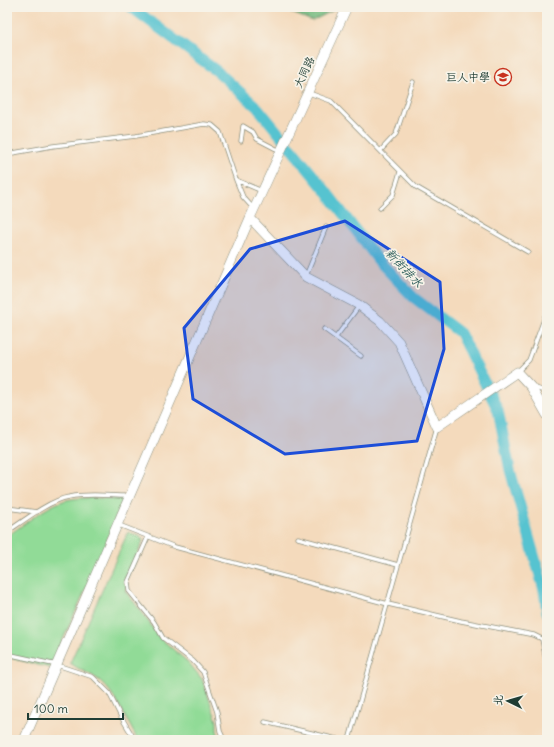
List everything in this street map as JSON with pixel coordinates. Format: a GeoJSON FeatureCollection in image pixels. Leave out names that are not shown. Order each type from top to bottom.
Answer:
{"type":"FeatureCollection","features":[{"type":"Feature","properties":{"kind":"street","name":"大同路"},"geometry":{"type":"LineString","coordinates":[[24,740],[250,218],[347,7]]}},
{"type":"Feature","properties":{"kind":"street"},"geometry":{"type":"LineString","coordinates":[[250,218],[306,277],[359,305],[380,322],[398,342],[437,427],[517,372],[531,387],[547,415]]}},
{"type":"Feature","properties":{"kind":"lane"},"geometry":{"type":"LineString","coordinates":[[381,150],[396,134],[413,82]]}},
{"type":"Feature","properties":{"kind":"lane"},"geometry":{"type":"LineString","coordinates":[[308,92],[331,101],[381,150],[400,172],[416,186],[528,252]]}},
{"type":"Feature","properties":{"kind":"lane"},"geometry":{"type":"LineString","coordinates":[[7,154],[53,146],[136,136],[204,124],[212,125],[220,132],[243,197],[255,209]]}},
{"type":"Feature","properties":{"kind":"lane"},"geometry":{"type":"LineString","coordinates":[[241,141],[243,126],[253,132],[257,139],[282,149]]}},
{"type":"Feature","properties":{"kind":"lane"},"geometry":{"type":"LineString","coordinates":[[380,208],[392,195],[400,172]]}},
{"type":"Feature","properties":{"kind":"lane"},"geometry":{"type":"LineString","coordinates":[[236,180],[262,192]]}},
{"type":"Feature","properties":{"kind":"lane"},"geometry":{"type":"LineString","coordinates":[[306,277],[326,227]]}},
{"type":"Feature","properties":{"kind":"lane"},"geometry":{"type":"LineString","coordinates":[[336,337],[359,305]]}},
{"type":"Feature","properties":{"kind":"lane"},"geometry":{"type":"LineString","coordinates":[[517,372],[529,360],[547,311]]}},
{"type":"Feature","properties":{"kind":"lane"},"geometry":{"type":"LineString","coordinates":[[324,329],[361,356]]}},
{"type":"Feature","properties":{"kind":"lane"},"geometry":{"type":"LineString","coordinates":[[531,387],[547,392]]}},
{"type":"Feature","properties":{"kind":"lane"},"geometry":{"type":"LineString","coordinates":[[349,740],[437,427]]}},
{"type":"Feature","properties":{"kind":"lane"},"geometry":{"type":"LineString","coordinates":[[7,532],[55,501],[68,497],[88,495],[129,496]]}},
{"type":"Feature","properties":{"kind":"lane"},"geometry":{"type":"LineString","coordinates":[[7,508],[38,512]]}},
{"type":"Feature","properties":{"kind":"lane"},"geometry":{"type":"LineString","coordinates":[[117,524],[175,547],[388,604],[462,621],[534,635],[542,639],[547,666]]}},
{"type":"Feature","properties":{"kind":"lane"},"geometry":{"type":"LineString","coordinates":[[148,537],[128,582],[129,591],[154,622],[164,638],[193,661],[203,672],[217,712],[220,731],[224,740]]}},
{"type":"Feature","properties":{"kind":"lane"},"geometry":{"type":"LineString","coordinates":[[298,538],[398,565]]}},
{"type":"Feature","properties":{"kind":"lane"},"geometry":{"type":"LineString","coordinates":[[7,654],[57,665],[93,677],[109,693],[120,715],[136,740]]}},
{"type":"Feature","properties":{"kind":"lane"},"geometry":{"type":"LineString","coordinates":[[265,722],[341,740]]}},
{"type":"Feature","properties":{"kind":"highlighted area"},"geometry":{"type":"Polygon","coordinates":[[[345,221],[440,282],[444,349],[417,441],[285,454],[193,399],[184,328],[250,249],[345,221]]]}},
{"type":"Feature","properties":{"kind":"green space"},"geometry":{"type":"Polygon","coordinates":[[[277,7],[337,7],[336,9],[312,21],[277,7]]]}},
{"type":"Feature","properties":{"kind":"green space"},"geometry":{"type":"Polygon","coordinates":[[[78,498],[123,499],[102,553],[50,668],[7,657],[7,536],[41,512],[63,501],[78,498]]]}},
{"type":"Feature","properties":{"kind":"green space"},"geometry":{"type":"Polygon","coordinates":[[[128,532],[141,537],[143,540],[133,566],[123,582],[127,586],[125,591],[159,637],[189,663],[202,679],[217,721],[217,731],[221,740],[138,740],[111,692],[99,680],[70,663],[128,532]]]}},
{"type":"Feature","properties":{"kind":"waterway","name":"新街排水"},"geometry":{"type":"LineString","coordinates":[[131,7],[218,72],[258,108],[326,191],[378,260],[413,297],[460,333],[498,410],[510,470],[544,590],[547,612]]}},
{"type":"Feature","properties":{"kind":"place","name":"巨人中學"},"geometry":{"type":"Point","coordinates":[503,77]}}]}
